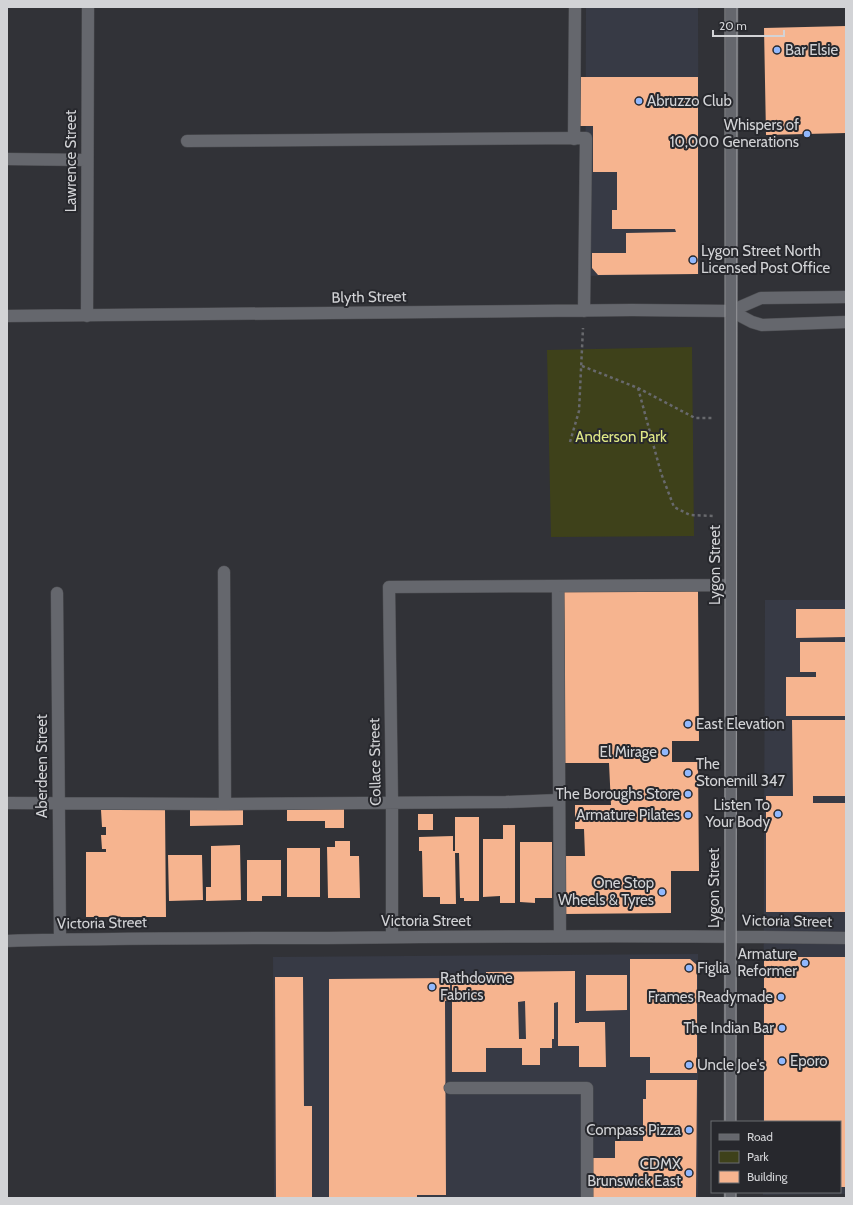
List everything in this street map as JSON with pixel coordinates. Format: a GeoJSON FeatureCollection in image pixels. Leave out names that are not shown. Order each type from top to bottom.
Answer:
{"type":"FeatureCollection","features":[{"type":"Feature","properties":{"kind":"street","name":"Lawrence Street"},"geometry":{"type":"LineString","coordinates":[[87,316],[88,7]]}},
{"type":"Feature","properties":{"kind":"street"},"geometry":{"type":"LineString","coordinates":[[574,138],[575,7]]}},
{"type":"Feature","properties":{"kind":"street","name":"Lygon Street"},"geometry":{"type":"LineString","coordinates":[[730,1121],[730,418],[732,7]]}},
{"type":"Feature","properties":{"kind":"street"},"geometry":{"type":"LineString","coordinates":[[188,141],[586,138],[584,311]]}},
{"type":"Feature","properties":{"kind":"street"},"geometry":{"type":"LineString","coordinates":[[7,159],[87,160]]}},
{"type":"Feature","properties":{"kind":"street","name":"Blyth Street"},"geometry":{"type":"LineString","coordinates":[[7,316],[731,311],[761,298],[846,297]]}},
{"type":"Feature","properties":{"kind":"street","name":"Blyth Street"},"geometry":{"type":"LineString","coordinates":[[731,311],[752,322],[762,325],[846,322]]}},
{"type":"Feature","properties":{"kind":"street"},"geometry":{"type":"LineString","coordinates":[[224,572],[225,804]]}},
{"type":"Feature","properties":{"kind":"street"},"geometry":{"type":"LineString","coordinates":[[560,936],[558,586],[731,585]]}},
{"type":"Feature","properties":{"kind":"street","name":"Collace Street"},"geometry":{"type":"LineString","coordinates":[[392,937],[389,587],[558,586]]}},
{"type":"Feature","properties":{"kind":"street","name":"Aberdeen Street"},"geometry":{"type":"LineString","coordinates":[[56,593],[60,939]]}},
{"type":"Feature","properties":{"kind":"street"},"geometry":{"type":"LineString","coordinates":[[7,803],[225,804],[506,802],[560,800]]}},
{"type":"Feature","properties":{"kind":"street","name":"Victoria Street"},"geometry":{"type":"LineString","coordinates":[[7,941],[60,939],[560,936],[846,938]]}},
{"type":"Feature","properties":{"kind":"street"},"geometry":{"type":"LineString","coordinates":[[450,1088],[587,1088],[587,1198]]}},
{"type":"Feature","properties":{"kind":"path"},"geometry":{"type":"LineString","coordinates":[[570,442],[579,411],[584,311]]}},
{"type":"Feature","properties":{"kind":"path"},"geometry":{"type":"LineString","coordinates":[[582,366],[638,388],[695,418],[730,418]]}},
{"type":"Feature","properties":{"kind":"path"},"geometry":{"type":"LineString","coordinates":[[638,388],[661,473],[674,507],[690,515],[730,517]]}},
{"type":"Feature","properties":{"kind":"shaded area"},"geometry":{"type":"Polygon","coordinates":[[[586,7],[698,7],[699,274],[585,276],[586,7]]]}},
{"type":"Feature","properties":{"kind":"shaded area"},"geometry":{"type":"Polygon","coordinates":[[[765,600],[846,600],[846,1194],[763,1195],[763,1193],[841,1193],[841,1121],[763,1121],[765,600]]]}},
{"type":"Feature","properties":{"kind":"shaded area"},"geometry":{"type":"Polygon","coordinates":[[[698,954],[698,1198],[274,1198],[273,957],[698,954]]]}},
{"type":"Feature","properties":{"kind":"green space","name":"Anderson Park"},"geometry":{"type":"Polygon","coordinates":[[[692,347],[694,536],[551,537],[547,350],[692,347]]]}},
{"type":"Feature","properties":{"kind":"building"},"geometry":{"type":"Polygon","coordinates":[[[846,26],[846,133],[766,135],[764,28],[846,26]]]}},
{"type":"Feature","properties":{"kind":"building"},"geometry":{"type":"Polygon","coordinates":[[[580,77],[698,77],[698,274],[598,275],[592,268],[592,253],[626,253],[626,233],[676,232],[675,229],[612,229],[612,210],[617,210],[617,172],[593,172],[593,126],[580,126],[580,77]]]}},
{"type":"Feature","properties":{"kind":"building"},"geometry":{"type":"Polygon","coordinates":[[[698,591],[699,741],[672,741],[672,762],[698,762],[699,871],[671,871],[671,913],[565,914],[565,856],[585,856],[584,829],[575,829],[575,805],[611,805],[609,763],[565,763],[564,592],[698,591]]]}},
{"type":"Feature","properties":{"kind":"building"},"geometry":{"type":"Polygon","coordinates":[[[796,609],[846,609],[846,637],[796,638],[796,609]]]}},
{"type":"Feature","properties":{"kind":"building"},"geometry":{"type":"Polygon","coordinates":[[[800,642],[846,642],[846,716],[786,716],[786,677],[816,677],[816,672],[800,672],[800,642]]]}},
{"type":"Feature","properties":{"kind":"building"},"geometry":{"type":"Polygon","coordinates":[[[792,720],[846,720],[846,796],[813,796],[813,803],[846,803],[846,912],[766,912],[766,796],[793,796],[792,720]]]}},
{"type":"Feature","properties":{"kind":"building"},"geometry":{"type":"Polygon","coordinates":[[[243,808],[243,825],[190,826],[190,809],[243,808]]]}},
{"type":"Feature","properties":{"kind":"building"},"geometry":{"type":"Polygon","coordinates":[[[287,808],[344,808],[344,828],[325,828],[325,821],[287,821],[287,808]]]}},
{"type":"Feature","properties":{"kind":"building"},"geometry":{"type":"Polygon","coordinates":[[[165,809],[166,917],[86,917],[86,852],[106,852],[106,849],[102,849],[101,835],[106,835],[106,827],[102,827],[101,810],[165,809]]]}},
{"type":"Feature","properties":{"kind":"building"},"geometry":{"type":"Polygon","coordinates":[[[418,814],[433,814],[433,830],[418,830],[418,814]]]}},
{"type":"Feature","properties":{"kind":"building"},"geometry":{"type":"Polygon","coordinates":[[[455,817],[479,817],[479,901],[464,901],[464,898],[460,898],[459,853],[455,853],[456,904],[440,904],[440,897],[423,897],[422,851],[419,851],[419,837],[453,836],[453,851],[455,851],[455,817]]]}},
{"type":"Feature","properties":{"kind":"building"},"geometry":{"type":"Polygon","coordinates":[[[503,825],[515,825],[515,903],[500,903],[500,896],[483,897],[483,839],[503,839],[503,825]]]}},
{"type":"Feature","properties":{"kind":"building"},"geometry":{"type":"Polygon","coordinates":[[[335,841],[350,841],[350,856],[359,856],[360,898],[328,898],[327,847],[335,847],[335,841]]]}},
{"type":"Feature","properties":{"kind":"building"},"geometry":{"type":"Polygon","coordinates":[[[520,842],[552,842],[552,898],[535,898],[535,903],[520,902],[520,842]]]}},
{"type":"Feature","properties":{"kind":"building"},"geometry":{"type":"Polygon","coordinates":[[[240,845],[241,900],[206,901],[206,887],[211,887],[211,846],[240,845]]]}},
{"type":"Feature","properties":{"kind":"building"},"geometry":{"type":"Polygon","coordinates":[[[287,848],[320,848],[320,897],[287,897],[287,848]]]}},
{"type":"Feature","properties":{"kind":"building"},"geometry":{"type":"Polygon","coordinates":[[[168,855],[202,855],[203,900],[169,901],[168,855]]]}},
{"type":"Feature","properties":{"kind":"building"},"geometry":{"type":"Polygon","coordinates":[[[247,860],[281,860],[281,896],[262,896],[262,901],[247,901],[247,860]]]}},
{"type":"Feature","properties":{"kind":"building"},"geometry":{"type":"Polygon","coordinates":[[[764,957],[846,957],[846,1187],[841,1187],[841,1121],[764,1121],[764,957]]]}},
{"type":"Feature","properties":{"kind":"building"},"geometry":{"type":"Polygon","coordinates":[[[630,959],[690,959],[697,965],[697,1073],[650,1073],[650,1057],[630,1057],[630,959]]]}},
{"type":"Feature","properties":{"kind":"building"},"geometry":{"type":"Polygon","coordinates":[[[575,971],[575,1023],[605,1022],[606,1067],[579,1067],[579,1046],[558,1046],[558,1002],[554,1003],[554,1039],[552,1039],[552,1048],[540,1048],[540,1065],[522,1065],[522,1048],[486,1048],[486,1072],[452,1072],[452,984],[458,984],[467,975],[486,974],[486,972],[575,971]],[[525,1001],[518,1002],[519,1039],[526,1039],[525,1001]]]}},
{"type":"Feature","properties":{"kind":"building"},"geometry":{"type":"Polygon","coordinates":[[[586,975],[627,975],[627,1010],[586,1011],[586,975]]]}},
{"type":"Feature","properties":{"kind":"building"},"geometry":{"type":"Polygon","coordinates":[[[275,977],[303,977],[304,1106],[312,1106],[312,1198],[276,1198],[275,977]]]}},
{"type":"Feature","properties":{"kind":"building"},"geometry":{"type":"Polygon","coordinates":[[[450,978],[450,1000],[445,1001],[446,1195],[417,1195],[417,1198],[329,1198],[329,979],[450,978]]]}},
{"type":"Feature","properties":{"kind":"building"},"geometry":{"type":"Polygon","coordinates":[[[646,1080],[697,1080],[696,1198],[593,1198],[593,1158],[615,1158],[615,1141],[643,1141],[643,1099],[646,1099],[646,1080]]]}},
{"type":"Feature","properties":{"kind":"tram line"},"geometry":{"type":"LineString","coordinates":[[725,7],[725,1121]]}},
{"type":"Feature","properties":{"kind":"tram line"},"geometry":{"type":"LineString","coordinates":[[736,1121],[737,7]]}},
{"type":"Feature","properties":{"kind":"tram line"},"geometry":{"type":"LineString","coordinates":[[725,1193],[725,1198]]}},
{"type":"Feature","properties":{"kind":"tram line"},"geometry":{"type":"LineString","coordinates":[[736,1193],[736,1198]]}},
{"type":"Feature","properties":{"kind":"place","name":"Bar Elsie"},"geometry":{"type":"Point","coordinates":[777,50]}},
{"type":"Feature","properties":{"kind":"place","name":"Abruzzo Club"},"geometry":{"type":"Point","coordinates":[639,101]}},
{"type":"Feature","properties":{"kind":"place","name":"Whispers of 10,000 Generations"},"geometry":{"type":"Point","coordinates":[807,134]}},
{"type":"Feature","properties":{"kind":"place","name":"Lygon Street North Licensed Post Office"},"geometry":{"type":"Point","coordinates":[693,260]}},
{"type":"Feature","properties":{"kind":"place","name":"East Elevation"},"geometry":{"type":"Point","coordinates":[688,724]}},
{"type":"Feature","properties":{"kind":"place","name":"El Mirage"},"geometry":{"type":"Point","coordinates":[665,752]}},
{"type":"Feature","properties":{"kind":"place","name":"The Stonemill 347"},"geometry":{"type":"Point","coordinates":[688,773]}},
{"type":"Feature","properties":{"kind":"place","name":"The Boroughs Store"},"geometry":{"type":"Point","coordinates":[688,794]}},
{"type":"Feature","properties":{"kind":"place","name":"Listen To Your Body"},"geometry":{"type":"Point","coordinates":[778,814]}},
{"type":"Feature","properties":{"kind":"place","name":"Armature Pilates"},"geometry":{"type":"Point","coordinates":[688,815]}},
{"type":"Feature","properties":{"kind":"place","name":"One Stop Wheels & Tyres"},"geometry":{"type":"Point","coordinates":[662,892]}},
{"type":"Feature","properties":{"kind":"place","name":"Armature Reformer"},"geometry":{"type":"Point","coordinates":[805,963]}},
{"type":"Feature","properties":{"kind":"place","name":"Figlia"},"geometry":{"type":"Point","coordinates":[689,968]}},
{"type":"Feature","properties":{"kind":"place","name":"Rathdowne Fabrics"},"geometry":{"type":"Point","coordinates":[432,987]}},
{"type":"Feature","properties":{"kind":"place","name":"Frames Readymade"},"geometry":{"type":"Point","coordinates":[781,997]}},
{"type":"Feature","properties":{"kind":"place","name":"The Indian Bar"},"geometry":{"type":"Point","coordinates":[782,1028]}},
{"type":"Feature","properties":{"kind":"place","name":"Eporo"},"geometry":{"type":"Point","coordinates":[782,1061]}},
{"type":"Feature","properties":{"kind":"place","name":"Uncle Joe's"},"geometry":{"type":"Point","coordinates":[689,1065]}},
{"type":"Feature","properties":{"kind":"place","name":"Compass Pizza"},"geometry":{"type":"Point","coordinates":[689,1130]}},
{"type":"Feature","properties":{"kind":"place","name":"CDMX Brunswick East"},"geometry":{"type":"Point","coordinates":[689,1173]}}]}
